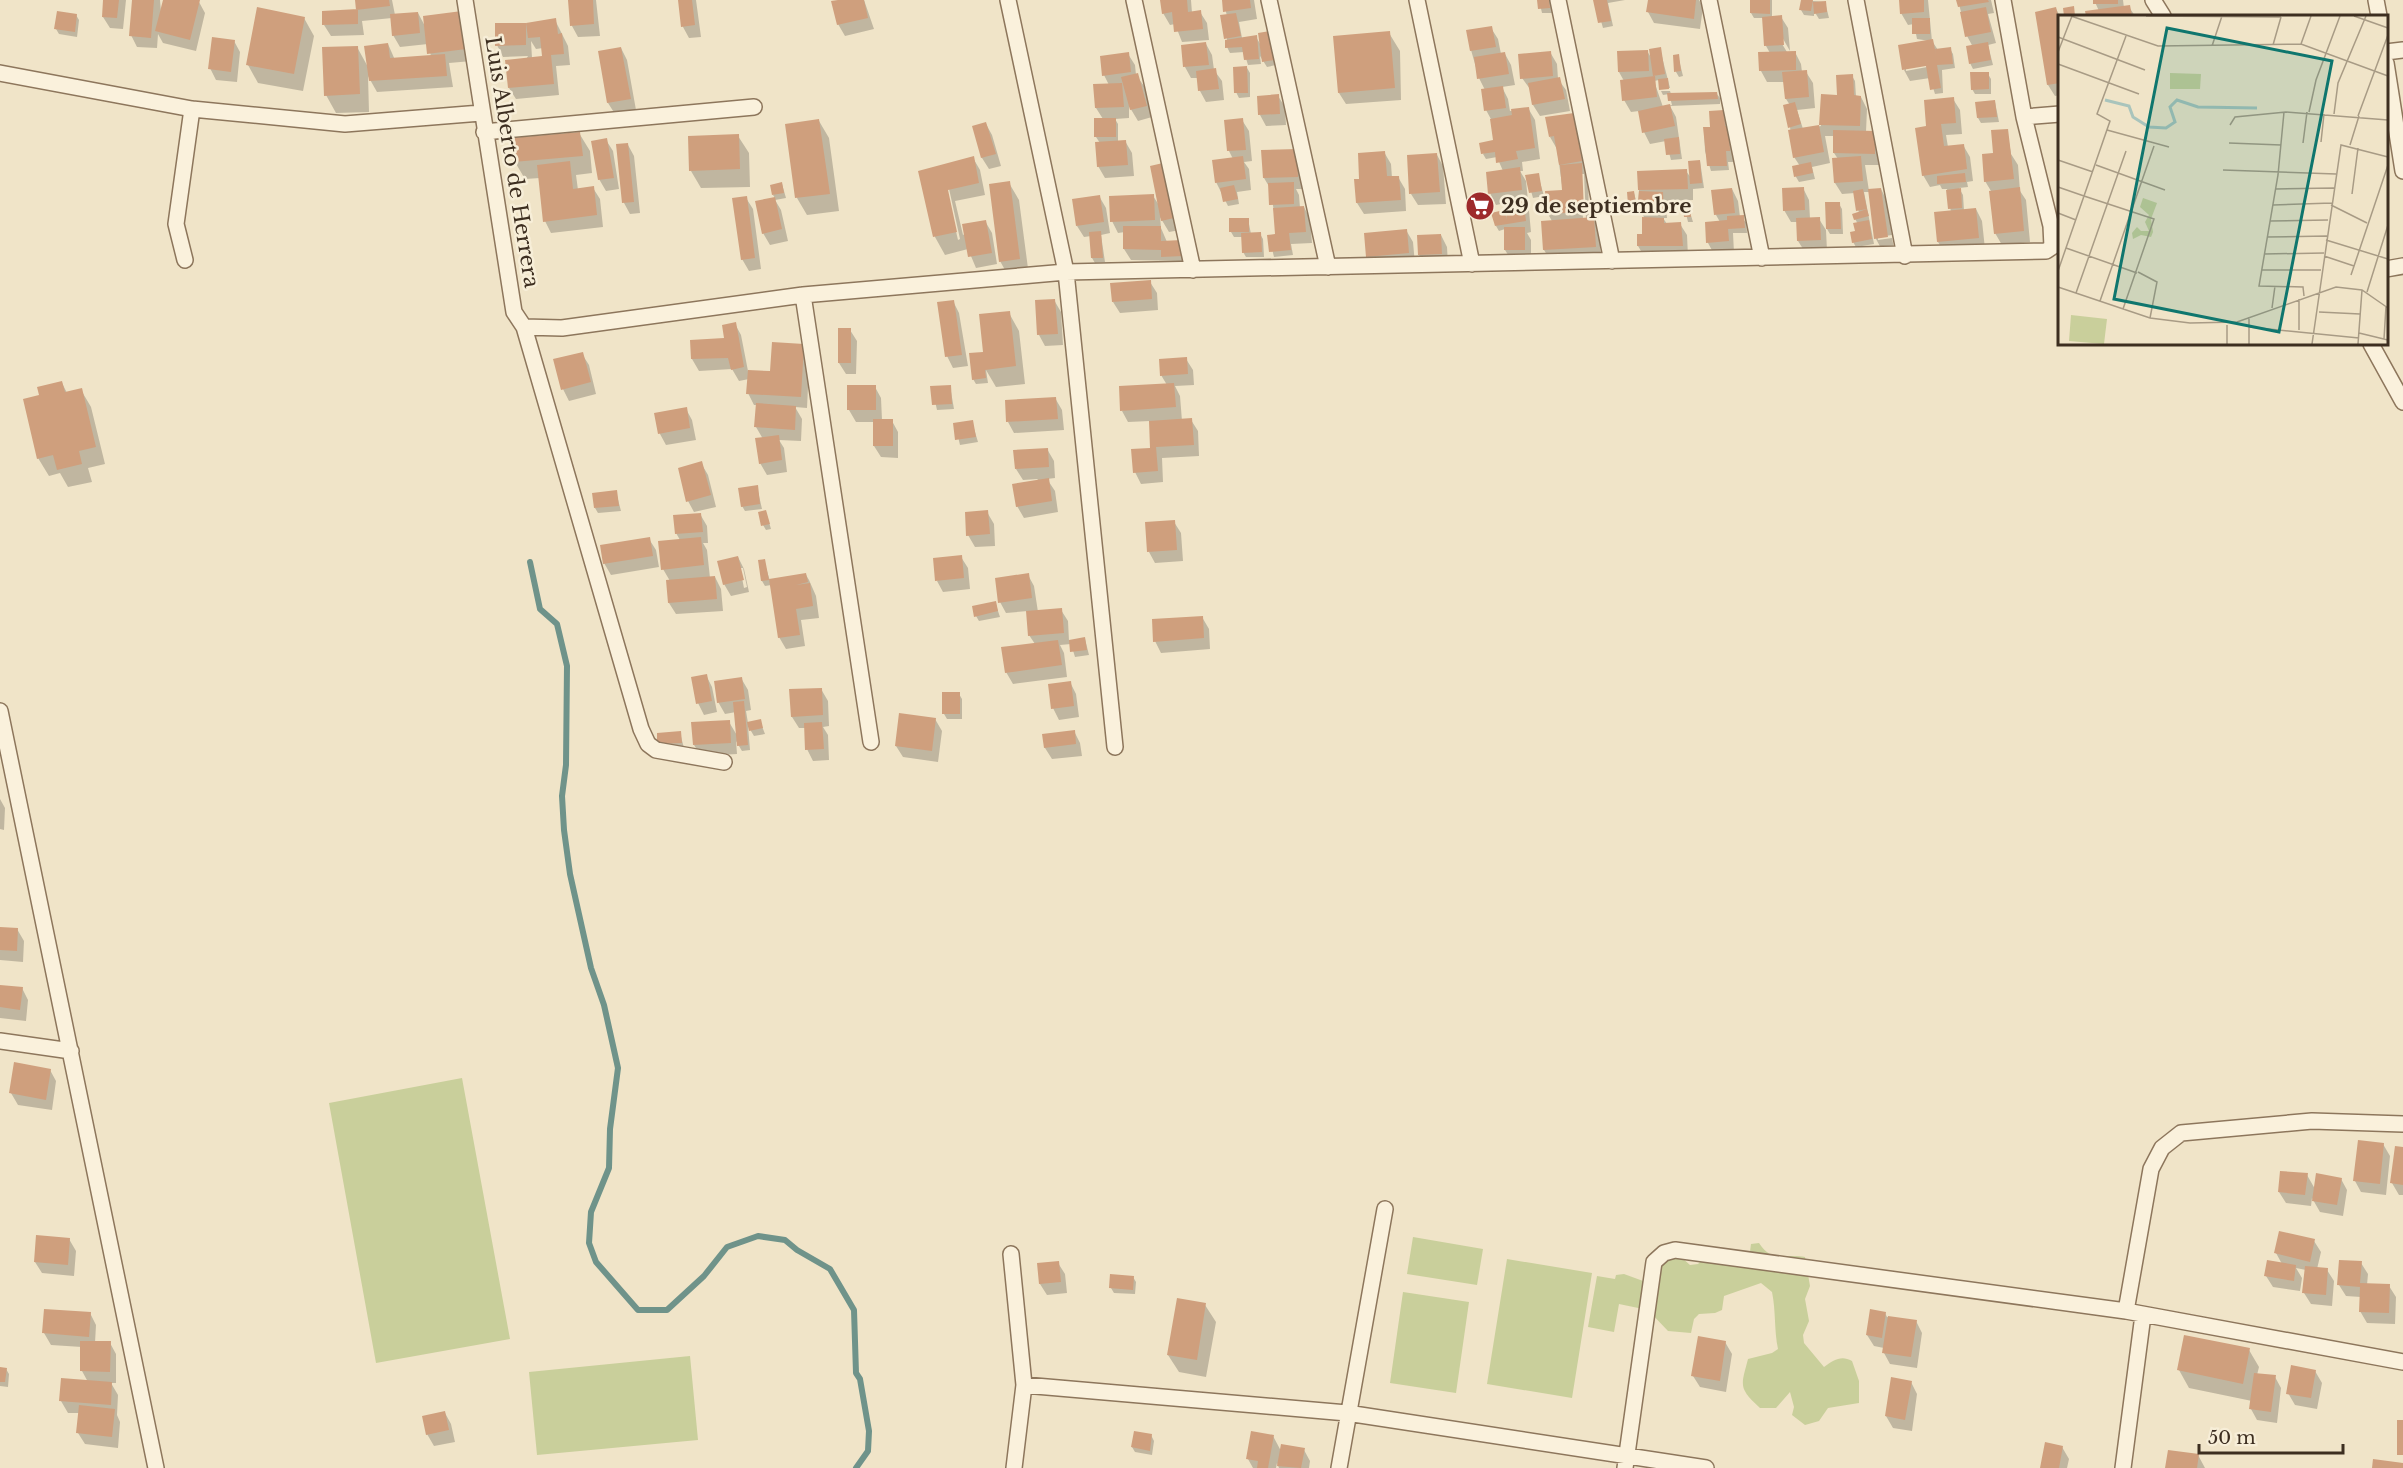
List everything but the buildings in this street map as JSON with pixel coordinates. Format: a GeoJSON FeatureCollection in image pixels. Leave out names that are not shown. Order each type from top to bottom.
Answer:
{"type":"FeatureCollection","features":[{"type":"Feature","properties":{"kind":"street","name":"Luis Alberto de Herrera"},"geometry":{"type":"LineString","coordinates":[[465,0],[514,312],[524,327],[643,737],[656,750],[724,762]]}},
{"type":"Feature","properties":{"kind":"street"},"geometry":{"type":"LineString","coordinates":[[1008,0],[1066,272],[1115,747]]}},
{"type":"Feature","properties":{"kind":"street"},"geometry":{"type":"LineString","coordinates":[[1134,0],[1193,270]]}},
{"type":"Feature","properties":{"kind":"street"},"geometry":{"type":"LineString","coordinates":[[1269,0],[1328,267]]}},
{"type":"Feature","properties":{"kind":"street"},"geometry":{"type":"LineString","coordinates":[[1417,0],[1472,264]]}},
{"type":"Feature","properties":{"kind":"street"},"geometry":{"type":"LineString","coordinates":[[1558,0],[1612,261]]}},
{"type":"Feature","properties":{"kind":"street"},"geometry":{"type":"LineString","coordinates":[[1709,0],[1762,258]]}},
{"type":"Feature","properties":{"kind":"street"},"geometry":{"type":"LineString","coordinates":[[1856,0],[1905,255]]}},
{"type":"Feature","properties":{"kind":"street"},"geometry":{"type":"LineString","coordinates":[[524,327],[562,328],[803,295],[1066,272],[2038,253],[2052,246],[2051,226],[2024,117],[2003,0]]}},
{"type":"Feature","properties":{"kind":"street"},"geometry":{"type":"LineString","coordinates":[[2152,0],[2162,15]]}},
{"type":"Feature","properties":{"kind":"street"},"geometry":{"type":"LineString","coordinates":[[2376,0],[2379,15]]}},
{"type":"Feature","properties":{"kind":"street"},"geometry":{"type":"LineString","coordinates":[[2388,52],[2403,50]]}},
{"type":"Feature","properties":{"kind":"street"},"geometry":{"type":"LineString","coordinates":[[0,73],[192,109],[345,124],[481,113]]}},
{"type":"Feature","properties":{"kind":"street"},"geometry":{"type":"LineString","coordinates":[[2388,76],[2403,171]]}},
{"type":"Feature","properties":{"kind":"street"},"geometry":{"type":"LineString","coordinates":[[484,132],[754,107]]}},
{"type":"Feature","properties":{"kind":"street"},"geometry":{"type":"LineString","coordinates":[[185,260],[176,224],[192,109]]}},
{"type":"Feature","properties":{"kind":"street"},"geometry":{"type":"LineString","coordinates":[[2024,117],[2058,114]]}},
{"type":"Feature","properties":{"kind":"street"},"geometry":{"type":"LineString","coordinates":[[2388,269],[2403,266]]}},
{"type":"Feature","properties":{"kind":"street"},"geometry":{"type":"LineString","coordinates":[[803,295],[871,742]]}},
{"type":"Feature","properties":{"kind":"street"},"geometry":{"type":"LineString","coordinates":[[2372,345],[2403,402]]}},
{"type":"Feature","properties":{"kind":"street"},"geometry":{"type":"LineString","coordinates":[[0,711],[156,1468]]}},
{"type":"Feature","properties":{"kind":"street"},"geometry":{"type":"LineString","coordinates":[[0,1041],[71,1051]]}},
{"type":"Feature","properties":{"kind":"street"},"geometry":{"type":"LineString","coordinates":[[2126,1311],[2151,1169],[2162,1148],[2170,1139],[2181,1133],[2312,1121],[2403,1124]]}},
{"type":"Feature","properties":{"kind":"street"},"geometry":{"type":"LineString","coordinates":[[1339,1468],[1385,1209]]}},
{"type":"Feature","properties":{"kind":"street"},"geometry":{"type":"LineString","coordinates":[[1626,1462],[1654,1262],[1657,1257],[1675,1250],[2126,1311],[2403,1362]]}},
{"type":"Feature","properties":{"kind":"street"},"geometry":{"type":"LineString","coordinates":[[1011,1254],[1024,1385],[1014,1468]]}},
{"type":"Feature","properties":{"kind":"street"},"geometry":{"type":"LineString","coordinates":[[2123,1468],[2143,1315]]}},
{"type":"Feature","properties":{"kind":"street"},"geometry":{"type":"LineString","coordinates":[[1024,1385],[1347,1413],[1626,1462],[1706,1468]]}},
{"type":"Feature","properties":{"kind":"green space"},"geometry":{"type":"Polygon","coordinates":[[[462,1078],[510,1339],[376,1363],[329,1103],[462,1078]]]}},
{"type":"Feature","properties":{"kind":"green space"},"geometry":{"type":"Polygon","coordinates":[[[1413,1237],[1483,1249],[1477,1285],[1407,1274],[1413,1237]]]}},
{"type":"Feature","properties":{"kind":"green space"},"geometry":{"type":"Polygon","coordinates":[[[1759,1243],[1774,1256],[1805,1257],[1810,1286],[1805,1299],[1809,1321],[1803,1335],[1804,1343],[1824,1367],[1838,1359],[1844,1358],[1852,1361],[1859,1381],[1859,1403],[1828,1408],[1819,1421],[1805,1425],[1792,1415],[1794,1407],[1790,1392],[1776,1408],[1760,1408],[1748,1396],[1743,1381],[1748,1359],[1772,1353],[1778,1349],[1772,1292],[1761,1283],[1724,1296],[1722,1310],[1699,1314],[1694,1319],[1691,1333],[1668,1331],[1648,1310],[1619,1304],[1614,1332],[1588,1327],[1597,1276],[1615,1279],[1616,1275],[1624,1274],[1654,1285],[1659,1280],[1658,1265],[1663,1258],[1680,1256],[1690,1265],[1698,1264],[1704,1258],[1725,1258],[1736,1267],[1745,1265],[1749,1259],[1751,1244],[1759,1243]]]}},
{"type":"Feature","properties":{"kind":"green space"},"geometry":{"type":"Polygon","coordinates":[[[1507,1259],[1592,1273],[1572,1398],[1487,1384],[1507,1259]]]}},
{"type":"Feature","properties":{"kind":"green space"},"geometry":{"type":"Polygon","coordinates":[[[1403,1292],[1469,1302],[1456,1393],[1390,1383],[1403,1292]]]}},
{"type":"Feature","properties":{"kind":"green space"},"geometry":{"type":"Polygon","coordinates":[[[690,1356],[698,1440],[537,1455],[529,1372],[690,1356]]]}},
{"type":"Feature","properties":{"kind":"waterway"},"geometry":{"type":"LineString","coordinates":[[530,562],[540,609],[557,624],[567,666],[566,765],[562,796],[564,830],[570,874],[591,968],[604,1005],[618,1068],[610,1129],[609,1168],[591,1212],[589,1243],[596,1262],[638,1310],[667,1310],[704,1276],[727,1247],[758,1236],[785,1240],[797,1250],[830,1269],[854,1310],[856,1373],[860,1379],[869,1431],[868,1451],[856,1468]]}},
{"type":"Feature","properties":{"kind":"place","name":"29 de septiembre"},"geometry":{"type":"Point","coordinates":[1480,206]}}]}
